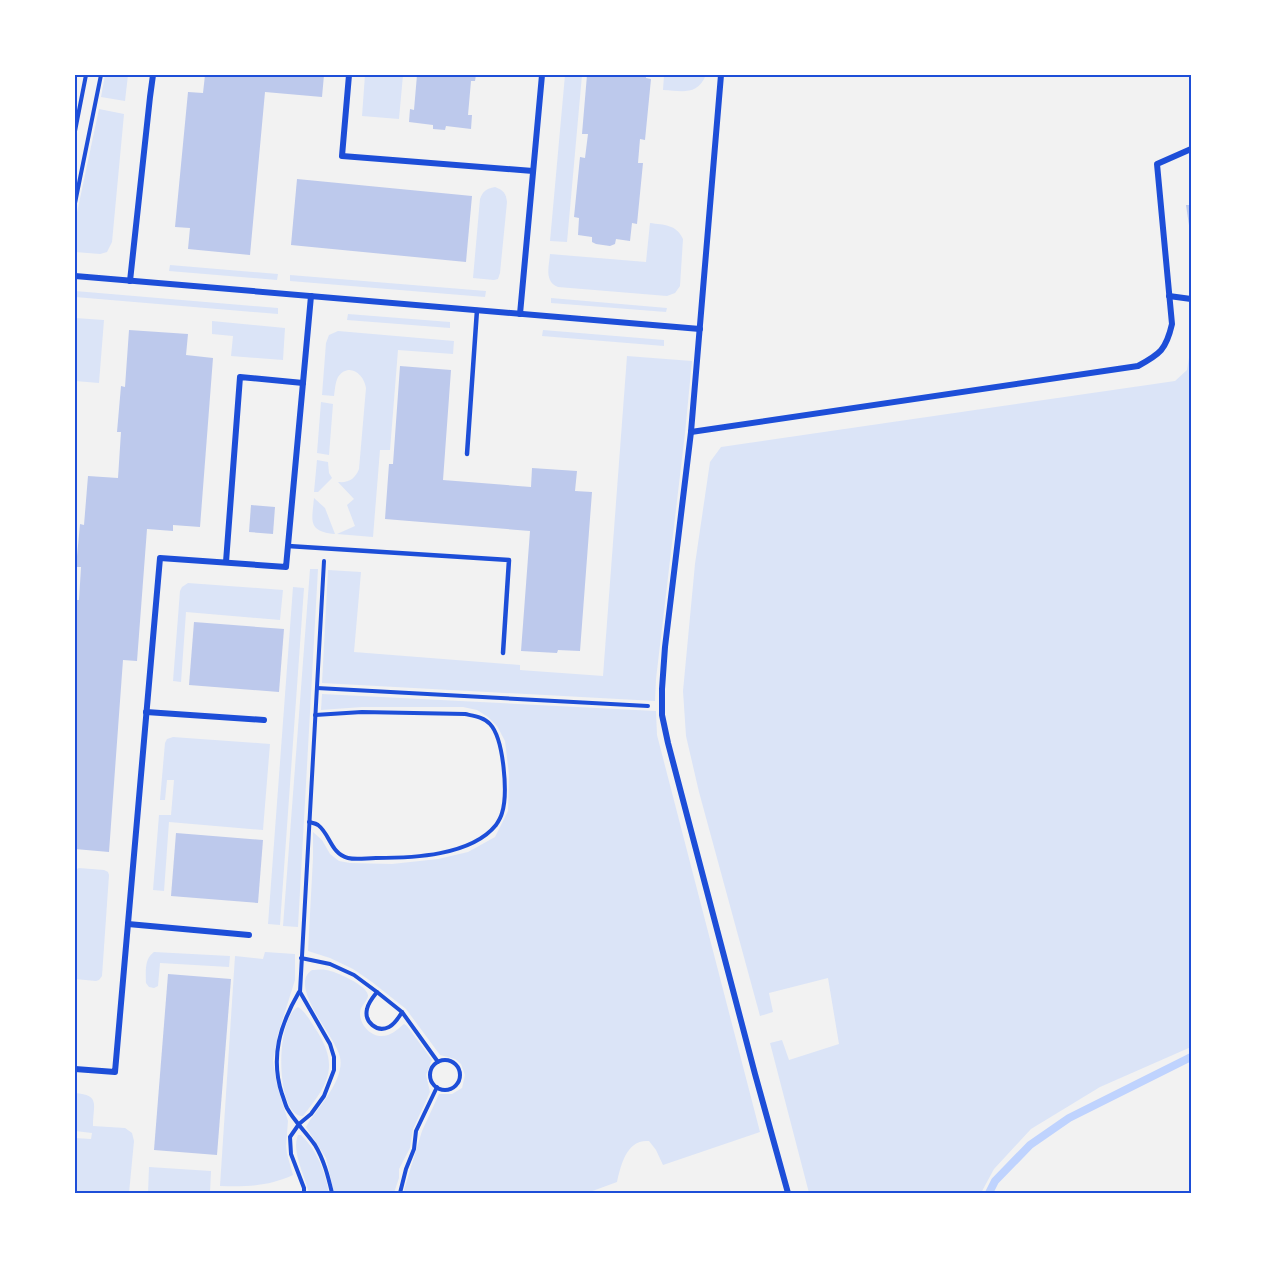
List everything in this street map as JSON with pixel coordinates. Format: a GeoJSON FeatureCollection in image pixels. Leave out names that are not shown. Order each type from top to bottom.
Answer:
{"type":"FeatureCollection","features":[{"type":"Feature","properties":{"kind":"street"},"geometry":{"type":"LineString","coordinates":[[130,281],[153,75]]}},
{"type":"Feature","properties":{"kind":"street"},"geometry":{"type":"LineString","coordinates":[[349,75],[342,156],[533,171]]}},
{"type":"Feature","properties":{"kind":"street"},"geometry":{"type":"LineString","coordinates":[[520,314],[542,75]]}},
{"type":"Feature","properties":{"kind":"street"},"geometry":{"type":"LineString","coordinates":[[721,75],[692,432],[665,647],[662,715],[788,1193]]}},
{"type":"Feature","properties":{"kind":"street"},"geometry":{"type":"LineString","coordinates":[[692,432],[1138,366],[1154,358],[1167,343],[1172,324],[1157,164],[1191,149]]}},
{"type":"Feature","properties":{"kind":"street"},"geometry":{"type":"LineString","coordinates":[[75,276],[700,329]]}},
{"type":"Feature","properties":{"kind":"street"},"geometry":{"type":"LineString","coordinates":[[75,1069],[115,1072],[160,558],[286,567],[311,296]]}},
{"type":"Feature","properties":{"kind":"street"},"geometry":{"type":"LineString","coordinates":[[1169,296],[1191,299]]}},
{"type":"Feature","properties":{"kind":"street"},"geometry":{"type":"LineString","coordinates":[[226,562],[240,377],[303,383]]}},
{"type":"Feature","properties":{"kind":"street"},"geometry":{"type":"LineString","coordinates":[[146,712],[264,720]]}},
{"type":"Feature","properties":{"kind":"street"},"geometry":{"type":"LineString","coordinates":[[128,924],[249,935]]}},
{"type":"Feature","properties":{"kind":"lane"},"geometry":{"type":"LineString","coordinates":[[466,454],[477,310]]}},
{"type":"Feature","properties":{"kind":"lane"},"geometry":{"type":"LineString","coordinates":[[288,546],[509,560],[503,653]]}},
{"type":"Feature","properties":{"kind":"path"},"geometry":{"type":"LineString","coordinates":[[75,131],[86,75]]}},
{"type":"Feature","properties":{"kind":"path"},"geometry":{"type":"LineString","coordinates":[[75,203],[101,75]]}},
{"type":"Feature","properties":{"kind":"path"},"geometry":{"type":"LineString","coordinates":[[304,1193],[291,1154],[290,1137],[324,1096],[334,1070],[334,1057],[330,1044],[300,992],[325,548]]}},
{"type":"Feature","properties":{"kind":"path"},"geometry":{"type":"LineString","coordinates":[[316,687],[662,706]]}},
{"type":"Feature","properties":{"kind":"path"},"geometry":{"type":"LineString","coordinates":[[309,822],[318,825],[339,853],[347,858],[390,858],[435,854],[464,847],[490,831],[503,813],[504,770],[499,741],[489,722],[465,714],[374,712],[315,715]]}},
{"type":"Feature","properties":{"kind":"path"},"geometry":{"type":"LineString","coordinates":[[301,958],[330,963],[354,975],[377,992],[402,1012],[438,1062]]}},
{"type":"Feature","properties":{"kind":"path"},"geometry":{"type":"LineString","coordinates":[[300,992],[288,1012],[280,1034],[276,1056],[278,1081],[287,1108],[324,1161],[332,1193]]}},
{"type":"Feature","properties":{"kind":"path"},"geometry":{"type":"LineString","coordinates":[[377,992],[366,1013],[369,1022],[374,1027],[381,1029],[389,1027],[402,1012]]}},
{"type":"Feature","properties":{"kind":"path"},"geometry":{"type":"LineString","coordinates":[[446,1060],[453,1062],[459,1068],[458,1084],[452,1089],[437,1088],[432,1082],[430,1074],[438,1062],[446,1060]]}},
{"type":"Feature","properties":{"kind":"path"},"geometry":{"type":"LineString","coordinates":[[400,1193],[414,1149],[416,1131],[437,1088]]}},
{"type":"Feature","properties":{"kind":"shaded area"},"geometry":{"type":"Polygon","coordinates":[[[105,75],[128,75],[125,101],[101,97],[105,75]]]}},
{"type":"Feature","properties":{"kind":"shaded area"},"geometry":{"type":"Polygon","coordinates":[[[365,75],[403,75],[399,119],[362,116],[365,75]]]}},
{"type":"Feature","properties":{"kind":"shaded area"},"geometry":{"type":"Polygon","coordinates":[[[565,75],[582,75],[567,242],[550,241],[565,75]]]}},
{"type":"Feature","properties":{"kind":"shaded area"},"geometry":{"type":"Polygon","coordinates":[[[664,75],[706,75],[698,86],[683,91],[663,90],[664,75]]]}},
{"type":"Feature","properties":{"kind":"shaded area"},"geometry":{"type":"Polygon","coordinates":[[[99,109],[124,114],[112,242],[107,252],[100,254],[75,252],[75,222],[99,109]]]}},
{"type":"Feature","properties":{"kind":"shaded area"},"geometry":{"type":"Polygon","coordinates":[[[495,187],[504,192],[507,202],[500,273],[498,279],[494,280],[473,278],[480,199],[485,191],[495,187]]]}},
{"type":"Feature","properties":{"kind":"shaded area"},"geometry":{"type":"Polygon","coordinates":[[[650,223],[673,228],[683,239],[680,286],[675,293],[667,296],[558,287],[551,281],[548,273],[550,254],[646,262],[650,223]]]}},
{"type":"Feature","properties":{"kind":"shaded area"},"geometry":{"type":"Polygon","coordinates":[[[170,265],[278,274],[277,280],[169,271],[170,265]]]}},
{"type":"Feature","properties":{"kind":"shaded area"},"geometry":{"type":"Polygon","coordinates":[[[290,275],[486,291],[485,297],[290,281],[290,275]]]}},
{"type":"Feature","properties":{"kind":"shaded area"},"geometry":{"type":"Polygon","coordinates":[[[75,291],[278,308],[278,314],[75,297],[75,291]]]}},
{"type":"Feature","properties":{"kind":"shaded area"},"geometry":{"type":"Polygon","coordinates":[[[551,298],[667,308],[666,312],[551,303],[551,298]]]}},
{"type":"Feature","properties":{"kind":"shaded area"},"geometry":{"type":"Polygon","coordinates":[[[348,314],[450,322],[450,328],[347,320],[348,314]]]}},
{"type":"Feature","properties":{"kind":"shaded area"},"geometry":{"type":"Polygon","coordinates":[[[75,318],[104,320],[99,383],[75,381],[75,318]]]}},
{"type":"Feature","properties":{"kind":"shaded area"},"geometry":{"type":"Polygon","coordinates":[[[212,321],[285,328],[283,360],[231,356],[233,336],[212,334],[212,321]]]}},
{"type":"Feature","properties":{"kind":"shaded area"},"geometry":{"type":"Polygon","coordinates":[[[543,330],[664,340],[664,346],[542,336],[543,330]]]}},
{"type":"Feature","properties":{"kind":"shaded area"},"geometry":{"type":"Polygon","coordinates":[[[338,331],[454,341],[453,354],[398,350],[390,450],[380,450],[373,537],[337,534],[355,526],[347,505],[354,499],[338,482],[351,480],[359,469],[366,388],[359,374],[347,370],[338,377],[334,396],[322,395],[326,343],[329,335],[338,331]]]}},
{"type":"Feature","properties":{"kind":"shaded area"},"geometry":{"type":"Polygon","coordinates":[[[1191,345],[1191,1047],[1100,1087],[1031,1129],[994,1169],[981,1193],[809,1193],[770,1043],[782,1040],[789,1060],[839,1044],[828,978],[769,993],[773,1012],[760,1016],[686,736],[683,691],[695,564],[710,462],[721,447],[1175,381],[1187,370],[1191,345]]]}},
{"type":"Feature","properties":{"kind":"shaded area"},"geometry":{"type":"Polygon","coordinates":[[[627,356],[692,361],[655,701],[322,683],[328,570],[361,572],[354,652],[520,665],[520,670],[603,676],[627,356]]]}},
{"type":"Feature","properties":{"kind":"shaded area"},"geometry":{"type":"Polygon","coordinates":[[[321,402],[333,404],[329,455],[317,453],[321,402]]]}},
{"type":"Feature","properties":{"kind":"shaded area"},"geometry":{"type":"Polygon","coordinates":[[[317,460],[328,462],[332,478],[318,492],[314,492],[317,460]]]}},
{"type":"Feature","properties":{"kind":"shaded area"},"geometry":{"type":"Polygon","coordinates":[[[314,498],[325,508],[335,534],[326,533],[313,524],[314,498]]]}},
{"type":"Feature","properties":{"kind":"shaded area"},"geometry":{"type":"Polygon","coordinates":[[[310,569],[318,569],[298,927],[283,926],[310,569]]]}},
{"type":"Feature","properties":{"kind":"shaded area"},"geometry":{"type":"Polygon","coordinates":[[[188,583],[283,590],[280,620],[186,612],[181,682],[173,681],[180,591],[188,583]]]}},
{"type":"Feature","properties":{"kind":"shaded area"},"geometry":{"type":"Polygon","coordinates":[[[293,587],[304,588],[280,925],[268,924],[293,587]]]}},
{"type":"Feature","properties":{"kind":"shaded area"},"geometry":{"type":"Polygon","coordinates":[[[322,694],[656,711],[657,735],[760,1132],[663,1165],[649,1141],[641,1141],[630,1148],[626,1154],[617,1182],[587,1193],[403,1193],[422,1131],[439,1094],[452,1094],[462,1088],[465,1075],[461,1064],[455,1059],[440,1055],[406,1009],[372,982],[353,969],[308,951],[313,832],[322,840],[330,854],[339,861],[350,863],[392,864],[438,859],[468,852],[495,837],[508,811],[509,775],[505,741],[497,726],[477,710],[463,707],[362,707],[321,710],[322,694]]]}},
{"type":"Feature","properties":{"kind":"shaded area"},"geometry":{"type":"Polygon","coordinates":[[[173,737],[270,744],[263,830],[169,822],[164,891],[153,890],[159,815],[171,815],[174,780],[167,780],[165,800],[160,800],[165,743],[167,739],[173,737]]]}},
{"type":"Feature","properties":{"kind":"shaded area"},"geometry":{"type":"Polygon","coordinates":[[[79,868],[104,870],[109,875],[102,976],[96,981],[75,979],[75,870],[79,868]]]}},
{"type":"Feature","properties":{"kind":"shaded area"},"geometry":{"type":"Polygon","coordinates":[[[154,952],[230,956],[229,967],[160,963],[158,986],[149,987],[146,983],[146,966],[154,952]]]}},
{"type":"Feature","properties":{"kind":"shaded area"},"geometry":{"type":"Polygon","coordinates":[[[265,952],[295,954],[295,980],[278,1034],[273,1061],[277,1085],[288,1121],[286,1146],[293,1175],[258,1185],[220,1186],[235,956],[263,959],[265,952]]]}},
{"type":"Feature","properties":{"kind":"shaded area"},"geometry":{"type":"Polygon","coordinates":[[[312,970],[330,971],[358,984],[368,996],[360,1013],[365,1027],[373,1034],[383,1036],[392,1033],[404,1024],[432,1060],[426,1075],[430,1092],[413,1129],[410,1148],[399,1169],[399,1178],[394,1193],[334,1193],[326,1158],[306,1127],[329,1094],[340,1066],[337,1048],[315,1012],[305,988],[306,978],[312,970]]]}},
{"type":"Feature","properties":{"kind":"shaded area"},"geometry":{"type":"Polygon","coordinates":[[[298,1007],[308,1017],[323,1041],[329,1064],[325,1084],[303,1116],[294,1112],[287,1102],[281,1067],[285,1030],[290,1015],[298,1007]]]}},
{"type":"Feature","properties":{"kind":"shaded area"},"geometry":{"type":"Polygon","coordinates":[[[75,1093],[89,1096],[94,1102],[93,1126],[125,1128],[132,1133],[134,1141],[129,1193],[75,1193],[75,1138],[91,1139],[92,1133],[75,1131],[75,1093]]]}},
{"type":"Feature","properties":{"kind":"shaded area"},"geometry":{"type":"Polygon","coordinates":[[[298,1135],[307,1141],[316,1154],[323,1169],[329,1193],[309,1193],[297,1156],[298,1135]]]}},
{"type":"Feature","properties":{"kind":"shaded area"},"geometry":{"type":"Polygon","coordinates":[[[149,1167],[211,1171],[210,1193],[148,1193],[149,1167]]]}},
{"type":"Feature","properties":{"kind":"building"},"geometry":{"type":"Polygon","coordinates":[[[205,75],[324,75],[322,97],[265,92],[250,255],[188,249],[190,228],[175,227],[188,92],[203,93],[205,75]]]}},
{"type":"Feature","properties":{"kind":"building"},"geometry":{"type":"Polygon","coordinates":[[[417,75],[476,75],[475,81],[471,81],[468,115],[472,115],[471,129],[446,126],[445,130],[433,129],[433,125],[409,122],[410,109],[414,110],[417,75]]]}},
{"type":"Feature","properties":{"kind":"building"},"geometry":{"type":"Polygon","coordinates":[[[587,75],[646,75],[646,78],[651,79],[645,140],[640,139],[638,163],[643,163],[637,224],[632,223],[630,241],[616,239],[615,244],[610,246],[592,242],[592,237],[578,235],[579,218],[574,217],[580,157],[585,158],[588,134],[582,134],[587,75]]]}},
{"type":"Feature","properties":{"kind":"building"},"geometry":{"type":"Polygon","coordinates":[[[297,179],[472,196],[466,262],[291,245],[297,179]]]}},
{"type":"Feature","properties":{"kind":"building"},"geometry":{"type":"Polygon","coordinates":[[[1186,205],[1191,205],[1191,232],[1190,232],[1186,205]]]}},
{"type":"Feature","properties":{"kind":"building"},"geometry":{"type":"Polygon","coordinates":[[[129,330],[188,334],[186,355],[213,358],[200,527],[173,525],[173,531],[147,529],[137,661],[123,660],[109,852],[75,849],[75,600],[79,600],[81,567],[76,567],[80,524],[84,525],[88,476],[118,478],[121,432],[117,432],[121,386],[125,387],[129,330]]]}},
{"type":"Feature","properties":{"kind":"building"},"geometry":{"type":"Polygon","coordinates":[[[400,366],[451,370],[443,480],[531,487],[532,468],[577,471],[575,491],[592,492],[580,651],[558,650],[557,653],[521,651],[530,531],[385,519],[389,464],[393,464],[400,366]]]}},
{"type":"Feature","properties":{"kind":"building"},"geometry":{"type":"Polygon","coordinates":[[[251,505],[275,507],[273,534],[249,532],[251,505]]]}},
{"type":"Feature","properties":{"kind":"building"},"geometry":{"type":"Polygon","coordinates":[[[194,622],[284,629],[279,692],[189,685],[194,622]]]}},
{"type":"Feature","properties":{"kind":"building"},"geometry":{"type":"Polygon","coordinates":[[[176,833],[263,840],[258,903],[171,896],[176,833]]]}},
{"type":"Feature","properties":{"kind":"building"},"geometry":{"type":"Polygon","coordinates":[[[168,974],[231,979],[217,1155],[154,1150],[168,974]]]}},
{"type":"Feature","properties":{"kind":"waterway"},"geometry":{"type":"LineString","coordinates":[[989,1193],[995,1181],[1030,1145],[1069,1118],[1191,1057]]}}]}
